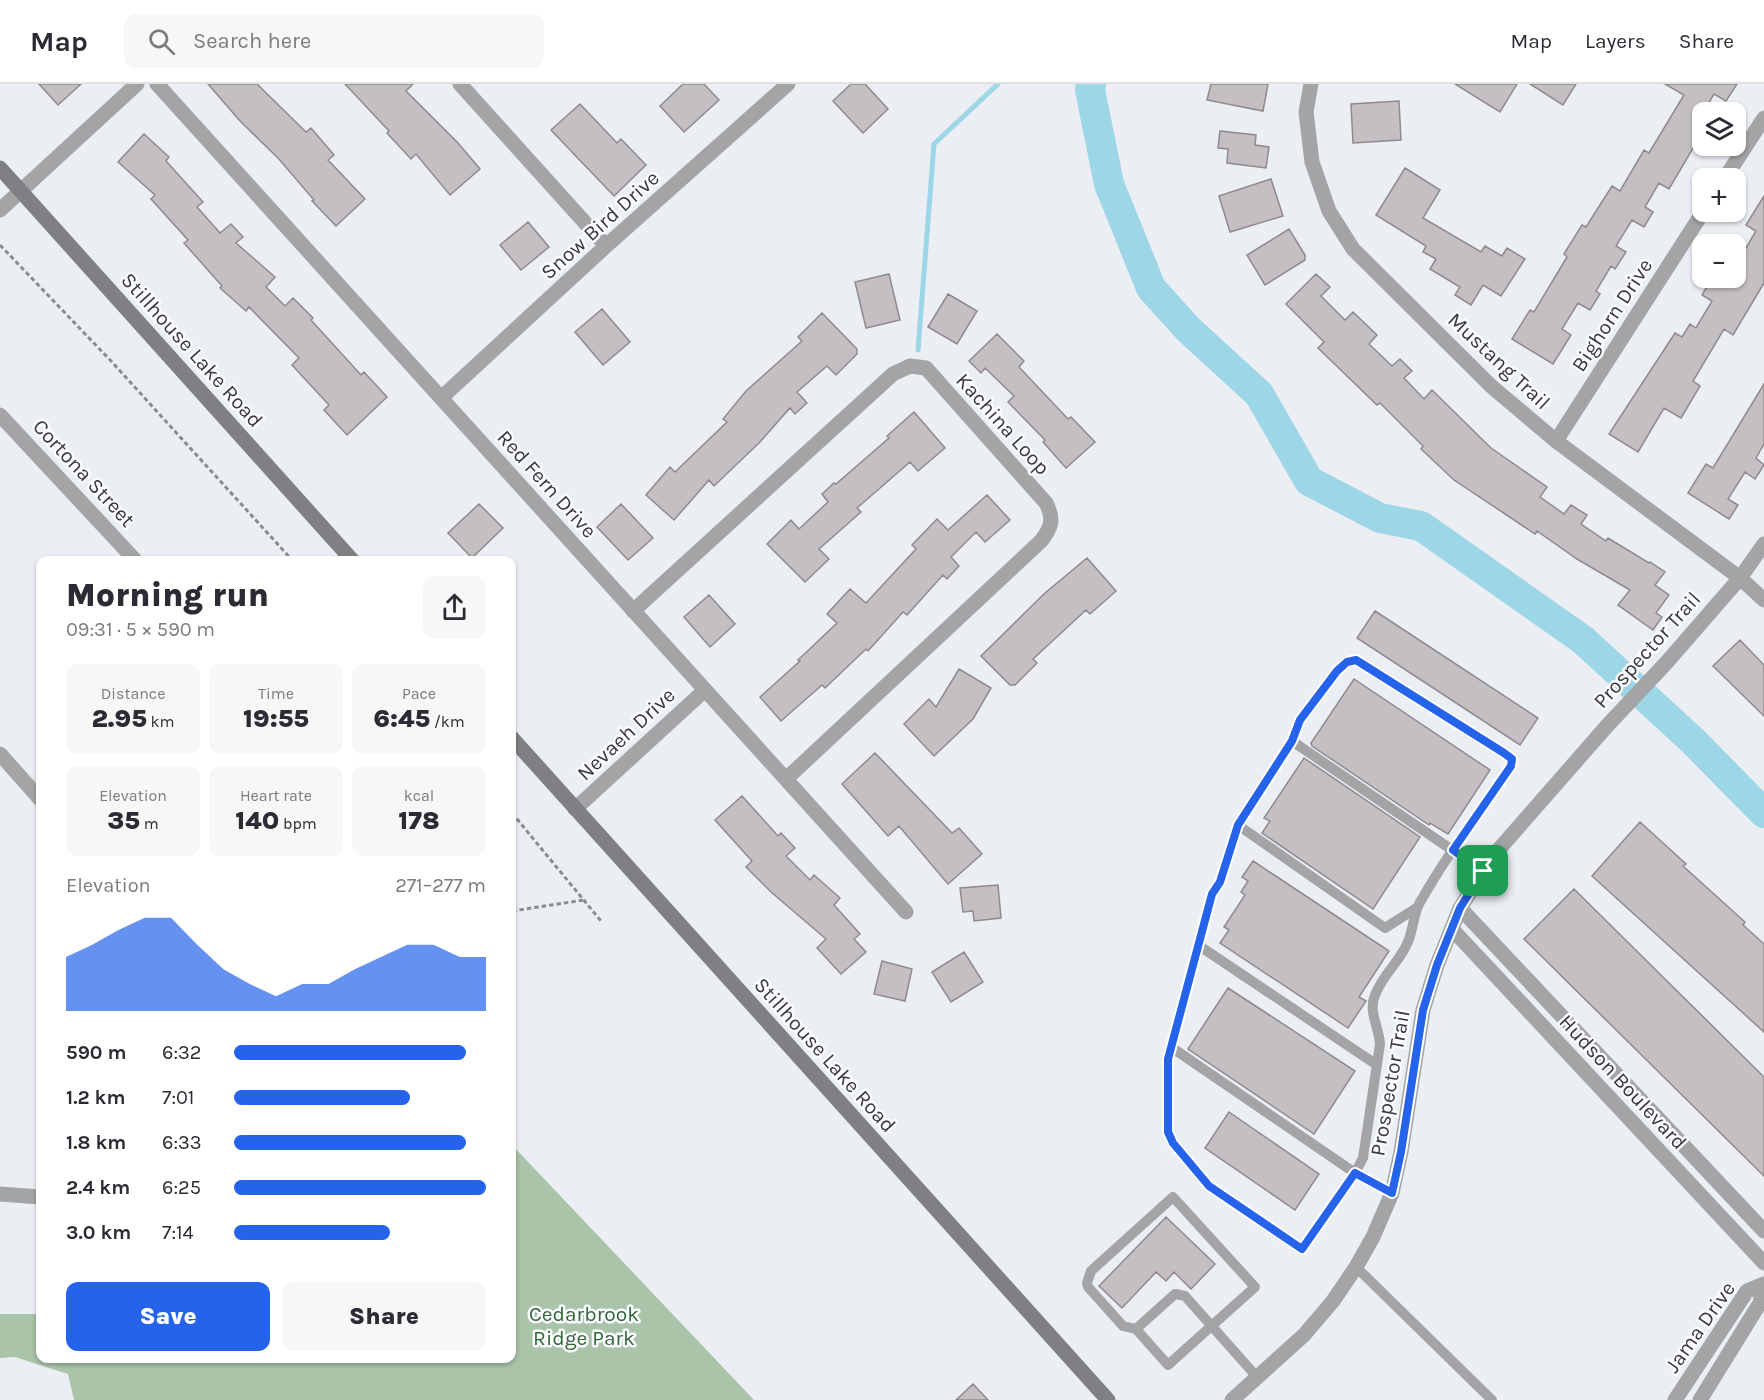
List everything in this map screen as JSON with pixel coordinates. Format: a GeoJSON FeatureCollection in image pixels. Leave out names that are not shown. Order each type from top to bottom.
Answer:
{"type":"FeatureCollection","features":[{"type":"Feature","properties":{"kind":"main road","name":"Stillhouse Lake Road"},"geometry":{"type":"LineString","coordinates":[[0,168],[349,556]]}},
{"type":"Feature","properties":{"kind":"main road","name":"Stillhouse Lake Road"},"geometry":{"type":"LineString","coordinates":[[516,743],[1108,1400]]}},
{"type":"Feature","properties":{"kind":"street"},"geometry":{"type":"LineString","coordinates":[[0,210],[138,84]]}},
{"type":"Feature","properties":{"kind":"street","name":"Red Fern Drive"},"geometry":{"type":"LineString","coordinates":[[157,84],[906,912]]}},
{"type":"Feature","properties":{"kind":"street"},"geometry":{"type":"LineString","coordinates":[[460,84],[606,246]]}},
{"type":"Feature","properties":{"kind":"street","name":"Snow Bird Drive"},"geometry":{"type":"LineString","coordinates":[[441,398],[606,246],[770,90],[788,84]]}},
{"type":"Feature","properties":{"kind":"street","name":"Mustang Trail"},"geometry":{"type":"LineString","coordinates":[[1311,84],[1306,112],[1312,162],[1329,212],[1353,249],[1491,386],[1556,441],[1740,578],[1764,600]]}},
{"type":"Feature","properties":{"kind":"street"},"geometry":{"type":"LineString","coordinates":[[1732,168],[1764,118]]}},
{"type":"Feature","properties":{"kind":"street","name":"Bighorn Drive"},"geometry":{"type":"LineString","coordinates":[[1556,441],[1697,222]]}},
{"type":"Feature","properties":{"kind":"street","name":"Kachina Loop"},"geometry":{"type":"LineString","coordinates":[[633,610],[892,374],[910,366],[926,369],[1046,503],[1052,516],[1050,530],[1041,541],[786,779]]}},
{"type":"Feature","properties":{"kind":"street","name":"Cortona Street"},"geometry":{"type":"LineString","coordinates":[[0,415],[131,556]]}},
{"type":"Feature","properties":{"kind":"street","name":"Prospector Trail"},"geometry":{"type":"LineString","coordinates":[[1232,1400],[1304,1335],[1333,1301],[1356,1267],[1372,1237],[1392,1193],[1401,1152],[1423,1010],[1437,965],[1460,908],[1494,855],[1606,726],[1667,663],[1740,578],[1764,544]]}},
{"type":"Feature","properties":{"kind":"street","name":"Nevaeh Drive"},"geometry":{"type":"LineString","coordinates":[[575,809],[705,690]]}},
{"type":"Feature","properties":{"kind":"street"},"geometry":{"type":"LineString","coordinates":[[0,754],[36,794]]}},
{"type":"Feature","properties":{"kind":"street","name":"Hudson Boulevard"},"geometry":{"type":"LineString","coordinates":[[1460,908],[1764,1231]]}},
{"type":"Feature","properties":{"kind":"street","name":"Hudson Boulevard"},"geometry":{"type":"LineString","coordinates":[[1452,929],[1764,1263]]}},
{"type":"Feature","properties":{"kind":"street"},"geometry":{"type":"LineString","coordinates":[[0,1194],[36,1197]]}},
{"type":"Feature","properties":{"kind":"street","name":"Jama Drive"},"geometry":{"type":"LineString","coordinates":[[1675,1400],[1747,1291],[1764,1284],[1760,1303],[1700,1400]]}},
{"type":"Feature","properties":{"kind":"lane"},"geometry":{"type":"LineString","coordinates":[[1356,660],[1512,759],[1511,766],[1453,850],[1418,907],[1408,943],[1375,995],[1374,1023],[1380,1044],[1363,1158],[1302,1249],[1209,1186],[1173,1143],[1168,1132],[1168,1059],[1212,894],[1220,882],[1238,825],[1292,741],[1300,720],[1337,671],[1347,662],[1356,660]]}},
{"type":"Feature","properties":{"kind":"lane"},"geometry":{"type":"LineString","coordinates":[[1292,741],[1483,871]]}},
{"type":"Feature","properties":{"kind":"lane"},"geometry":{"type":"LineString","coordinates":[[1238,825],[1385,928],[1418,907]]}},
{"type":"Feature","properties":{"kind":"lane"},"geometry":{"type":"LineString","coordinates":[[1198,945],[1377,1065]]}},
{"type":"Feature","properties":{"kind":"lane"},"geometry":{"type":"LineString","coordinates":[[1171,1047],[1355,1173],[1392,1193]]}},
{"type":"Feature","properties":{"kind":"lane"},"geometry":{"type":"LineString","coordinates":[[1173,1197],[1255,1287],[1212,1326],[1168,1365],[1136,1329],[1123,1326],[1088,1287],[1088,1277],[1091,1271],[1173,1197]]}},
{"type":"Feature","properties":{"kind":"lane"},"geometry":{"type":"LineString","coordinates":[[1356,1267],[1491,1400]]}},
{"type":"Feature","properties":{"kind":"lane"},"geometry":{"type":"LineString","coordinates":[[1136,1329],[1175,1294],[1180,1293],[1257,1377]]}},
{"type":"Feature","properties":{"kind":"path"},"geometry":{"type":"LineString","coordinates":[[0,245],[111,361],[288,556]]}},
{"type":"Feature","properties":{"kind":"path"},"geometry":{"type":"LineString","coordinates":[[516,818],[601,921]]}},
{"type":"Feature","properties":{"kind":"path"},"geometry":{"type":"LineString","coordinates":[[516,910],[584,900]]}},
{"type":"Feature","properties":{"kind":"green space","name":"Cedarbrook Ridge Park"},"geometry":{"type":"Polygon","coordinates":[[[516,1149],[754,1400],[74,1400],[68,1374],[15,1357],[0,1358],[0,1314],[36,1314],[36,1363],[516,1363],[516,1149]]]}},
{"type":"Feature","properties":{"kind":"building"},"geometry":{"type":"Polygon","coordinates":[[[39,84],[81,84],[58,105],[39,84]]]}},
{"type":"Feature","properties":{"kind":"building"},"geometry":{"type":"Polygon","coordinates":[[[208,84],[257,84],[306,132],[311,128],[334,155],[328,160],[365,199],[336,226],[312,201],[314,200],[278,158],[240,121],[208,84]]]}},
{"type":"Feature","properties":{"kind":"building"},"geometry":{"type":"Polygon","coordinates":[[[345,84],[413,84],[406,91],[458,143],[480,169],[450,195],[416,154],[411,159],[387,133],[389,131],[345,84]]]}},
{"type":"Feature","properties":{"kind":"building"},"geometry":{"type":"Polygon","coordinates":[[[683,84],[704,84],[719,100],[684,132],[660,106],[683,84]]]}},
{"type":"Feature","properties":{"kind":"building"},"geometry":{"type":"Polygon","coordinates":[[[851,84],[865,84],[888,109],[863,133],[833,101],[851,84]]]}},
{"type":"Feature","properties":{"kind":"building"},"geometry":{"type":"Polygon","coordinates":[[[1211,84],[1268,84],[1263,111],[1207,100],[1211,84]]]}},
{"type":"Feature","properties":{"kind":"building"},"geometry":{"type":"Polygon","coordinates":[[[1455,84],[1517,84],[1500,112],[1455,84]]]}},
{"type":"Feature","properties":{"kind":"building"},"geometry":{"type":"Polygon","coordinates":[[[1530,84],[1576,84],[1563,105],[1530,84]]]}},
{"type":"Feature","properties":{"kind":"building"},"geometry":{"type":"Polygon","coordinates":[[[1665,84],[1737,84],[1726,101],[1714,94],[1709,102],[1692,102],[1692,150],[1669,189],[1659,183],[1645,207],[1653,212],[1644,227],[1632,220],[1616,246],[1626,252],[1615,269],[1611,266],[1596,291],[1600,294],[1590,310],[1578,303],[1562,329],[1571,335],[1553,364],[1512,339],[1530,310],[1534,312],[1567,257],[1564,254],[1582,225],[1586,227],[1612,186],[1620,191],[1644,150],[1649,153],[1684,95],[1665,84]]]}},
{"type":"Feature","properties":{"kind":"building"},"geometry":{"type":"Polygon","coordinates":[[[1399,101],[1401,140],[1353,143],[1351,104],[1399,101]]]}},
{"type":"Feature","properties":{"kind":"building"},"geometry":{"type":"Polygon","coordinates":[[[580,104],[617,143],[621,139],[646,165],[614,196],[551,130],[580,104]]]}},
{"type":"Feature","properties":{"kind":"building"},"geometry":{"type":"Polygon","coordinates":[[[1220,131],[1256,135],[1255,145],[1269,147],[1266,168],[1227,163],[1228,149],[1218,148],[1220,131]]]}},
{"type":"Feature","properties":{"kind":"building"},"geometry":{"type":"Polygon","coordinates":[[[144,134],[169,157],[166,161],[203,202],[197,207],[220,233],[231,224],[243,237],[236,243],[275,277],[266,287],[285,306],[293,298],[361,375],[364,372],[387,397],[347,435],[324,410],[329,405],[292,365],[299,358],[249,307],[246,311],[220,288],[222,286],[184,243],[188,240],[151,199],[155,195],[118,162],[144,134]]]}},
{"type":"Feature","properties":{"kind":"building"},"geometry":{"type":"Polygon","coordinates":[[[1405,168],[1440,190],[1423,218],[1481,252],[1485,246],[1502,256],[1507,248],[1525,259],[1501,296],[1483,285],[1471,305],[1455,295],[1460,287],[1430,269],[1436,259],[1423,252],[1426,246],[1376,215],[1405,168]]]}},
{"type":"Feature","properties":{"kind":"building"},"geometry":{"type":"Polygon","coordinates":[[[1271,179],[1283,216],[1230,232],[1219,196],[1271,179]]]}},
{"type":"Feature","properties":{"kind":"building"},"geometry":{"type":"Polygon","coordinates":[[[1764,196],[1764,283],[1733,335],[1724,329],[1693,381],[1700,386],[1681,418],[1664,408],[1638,452],[1609,434],[1675,333],[1682,337],[1690,324],[1696,328],[1712,301],[1702,295],[1706,288],[1746,288],[1746,248],[1756,231],[1746,225],[1764,196]]]}},
{"type":"Feature","properties":{"kind":"building"},"geometry":{"type":"Polygon","coordinates":[[[528,222],[549,247],[521,270],[500,245],[528,222]]]}},
{"type":"Feature","properties":{"kind":"building"},"geometry":{"type":"Polygon","coordinates":[[[1289,229],[1305,255],[1305,260],[1265,285],[1247,255],[1289,229]]]}},
{"type":"Feature","properties":{"kind":"building"},"geometry":{"type":"Polygon","coordinates":[[[889,274],[900,320],[866,328],[855,282],[889,274]]]}},
{"type":"Feature","properties":{"kind":"building"},"geometry":{"type":"Polygon","coordinates":[[[1316,274],[1330,287],[1321,296],[1345,320],[1353,312],[1377,335],[1369,344],[1392,366],[1400,359],[1412,371],[1404,378],[1424,399],[1432,390],[1491,448],[1547,487],[1540,497],[1564,514],[1571,505],[1587,515],[1581,524],[1606,541],[1608,538],[1665,572],[1655,585],[1669,595],[1656,613],[1662,617],[1653,630],[1618,605],[1630,590],[1577,559],[1537,531],[1535,534],[1454,480],[1421,449],[1423,446],[1380,403],[1377,405],[1318,348],[1324,342],[1286,304],[1316,274]]]}},
{"type":"Feature","properties":{"kind":"building"},"geometry":{"type":"Polygon","coordinates":[[[948,294],[977,311],[957,344],[928,327],[948,294]]]}},
{"type":"Feature","properties":{"kind":"building"},"geometry":{"type":"Polygon","coordinates":[[[602,309],[630,342],[603,365],[575,332],[602,309]]]}},
{"type":"Feature","properties":{"kind":"building"},"geometry":{"type":"Polygon","coordinates":[[[822,313],[857,349],[857,354],[836,375],[827,366],[797,392],[807,403],[795,414],[790,408],[759,443],[714,486],[709,480],[674,520],[646,495],[670,467],[675,472],[727,422],[723,419],[746,391],[802,341],[798,337],[822,313]]]}},
{"type":"Feature","properties":{"kind":"building"},"geometry":{"type":"Polygon","coordinates":[[[997,334],[1024,361],[1019,367],[1068,419],[1071,417],[1095,442],[1066,468],[1043,442],[1045,440],[1008,402],[1014,396],[985,368],[981,373],[969,361],[997,334]]]}},
{"type":"Feature","properties":{"kind":"building"},"geometry":{"type":"Polygon","coordinates":[[[1764,384],[1764,444],[1756,458],[1764,465],[1755,479],[1745,472],[1728,499],[1738,505],[1729,519],[1688,493],[1706,464],[1713,468],[1764,384]]]}},
{"type":"Feature","properties":{"kind":"building"},"geometry":{"type":"Polygon","coordinates":[[[914,412],[945,448],[918,471],[910,462],[857,508],[861,512],[819,549],[829,559],[805,582],[767,544],[791,520],[799,529],[828,502],[822,494],[889,438],[887,436],[914,412]]]}},
{"type":"Feature","properties":{"kind":"building"},"geometry":{"type":"Polygon","coordinates":[[[987,495],[1010,520],[985,542],[976,532],[951,557],[959,566],[947,579],[943,575],[907,615],[903,612],[868,651],[866,649],[825,688],[822,685],[781,721],[760,697],[837,623],[827,614],[850,589],[866,603],[916,549],[912,545],[937,519],[948,530],[987,495]]]}},
{"type":"Feature","properties":{"kind":"building"},"geometry":{"type":"Polygon","coordinates":[[[479,504],[503,528],[474,556],[470,556],[448,533],[479,504]]]}},
{"type":"Feature","properties":{"kind":"building"},"geometry":{"type":"Polygon","coordinates":[[[621,504],[653,538],[628,560],[597,527],[621,504]]]}},
{"type":"Feature","properties":{"kind":"building"},"geometry":{"type":"Polygon","coordinates":[[[1087,558],[1116,591],[1090,614],[1086,610],[1033,659],[1037,663],[1015,685],[1010,685],[981,656],[1045,593],[1087,558]]]}},
{"type":"Feature","properties":{"kind":"building"},"geometry":{"type":"Polygon","coordinates":[[[709,595],[735,624],[710,647],[684,617],[709,595]]]}},
{"type":"Feature","properties":{"kind":"building"},"geometry":{"type":"Polygon","coordinates":[[[1375,611],[1538,718],[1520,745],[1357,638],[1375,611]]]}},
{"type":"Feature","properties":{"kind":"building"},"geometry":{"type":"Polygon","coordinates":[[[1740,640],[1764,665],[1764,716],[1713,666],[1740,640]]]}},
{"type":"Feature","properties":{"kind":"building"},"geometry":{"type":"Polygon","coordinates":[[[959,669],[991,688],[973,719],[934,756],[904,724],[929,699],[936,707],[959,669]]]}},
{"type":"Feature","properties":{"kind":"building"},"geometry":{"type":"Polygon","coordinates":[[[1354,679],[1490,770],[1448,834],[1430,823],[1429,825],[1312,746],[1311,743],[1354,679]]]}},
{"type":"Feature","properties":{"kind":"building"},"geometry":{"type":"Polygon","coordinates":[[[875,753],[952,833],[959,828],[982,854],[948,884],[899,826],[888,836],[842,784],[875,753]]]}},
{"type":"Feature","properties":{"kind":"building"},"geometry":{"type":"Polygon","coordinates":[[[1304,758],[1420,837],[1373,909],[1262,833],[1270,821],[1264,818],[1304,758]]]}},
{"type":"Feature","properties":{"kind":"building"},"geometry":{"type":"Polygon","coordinates":[[[742,796],[778,836],[781,833],[795,848],[786,856],[810,880],[814,875],[840,898],[834,905],[860,934],[854,939],[866,952],[841,974],[817,948],[826,939],[771,892],[746,867],[752,861],[715,820],[742,796]]]}},
{"type":"Feature","properties":{"kind":"building"},"geometry":{"type":"Polygon","coordinates":[[[1640,822],[1686,864],[1683,866],[1745,922],[1743,925],[1764,944],[1764,1032],[1592,876],[1640,822]]]}},
{"type":"Feature","properties":{"kind":"building"},"geometry":{"type":"Polygon","coordinates":[[[1253,861],[1389,951],[1359,997],[1366,1001],[1348,1028],[1220,943],[1229,930],[1224,927],[1245,895],[1241,892],[1248,881],[1242,877],[1253,861]]]}},
{"type":"Feature","properties":{"kind":"building"},"geometry":{"type":"Polygon","coordinates":[[[998,885],[1001,918],[974,921],[973,911],[963,912],[960,888],[998,885]]]}},
{"type":"Feature","properties":{"kind":"building"},"geometry":{"type":"Polygon","coordinates":[[[1574,889],[1764,1077],[1764,1176],[1524,939],[1574,889]]]}},
{"type":"Feature","properties":{"kind":"building"},"geometry":{"type":"Polygon","coordinates":[[[964,952],[983,982],[951,1002],[932,972],[964,952]]]}},
{"type":"Feature","properties":{"kind":"building"},"geometry":{"type":"Polygon","coordinates":[[[882,961],[912,969],[905,1001],[874,994],[882,961]]]}},
{"type":"Feature","properties":{"kind":"building"},"geometry":{"type":"Polygon","coordinates":[[[1228,988],[1355,1071],[1314,1134],[1188,1049],[1228,988]]]}},
{"type":"Feature","properties":{"kind":"building"},"geometry":{"type":"Polygon","coordinates":[[[1229,1112],[1319,1174],[1295,1210],[1205,1148],[1229,1112]]]}},
{"type":"Feature","properties":{"kind":"building"},"geometry":{"type":"Polygon","coordinates":[[[1166,1217],[1215,1264],[1191,1289],[1174,1272],[1166,1281],[1156,1272],[1122,1308],[1099,1286],[1166,1217]]]}},
{"type":"Feature","properties":{"kind":"building"},"geometry":{"type":"Polygon","coordinates":[[[973,1384],[988,1400],[956,1400],[973,1384]]]}},
{"type":"Feature","properties":{"kind":"waterway"},"geometry":{"type":"LineString","coordinates":[[918,350],[934,144],[998,84]]}},
{"type":"Feature","properties":{"kind":"waterway"},"geometry":{"type":"LineString","coordinates":[[1091,84],[1090,90],[1109,184],[1151,288],[1188,329],[1259,394],[1309,481],[1380,518],[1421,526],[1583,640],[1692,740],[1764,813]]}},
{"type":"Feature","properties":{"kind":"route"},"geometry":{"type":"LineString","coordinates":[[1356,660],[1512,759],[1511,766],[1453,850],[1483,871],[1460,908],[1437,965],[1423,1010],[1401,1152],[1392,1193],[1355,1173],[1302,1249],[1209,1186],[1173,1143],[1168,1132],[1168,1059],[1212,894],[1220,882],[1238,825],[1292,741],[1300,720],[1337,671],[1347,662],[1356,660]]}}]}
